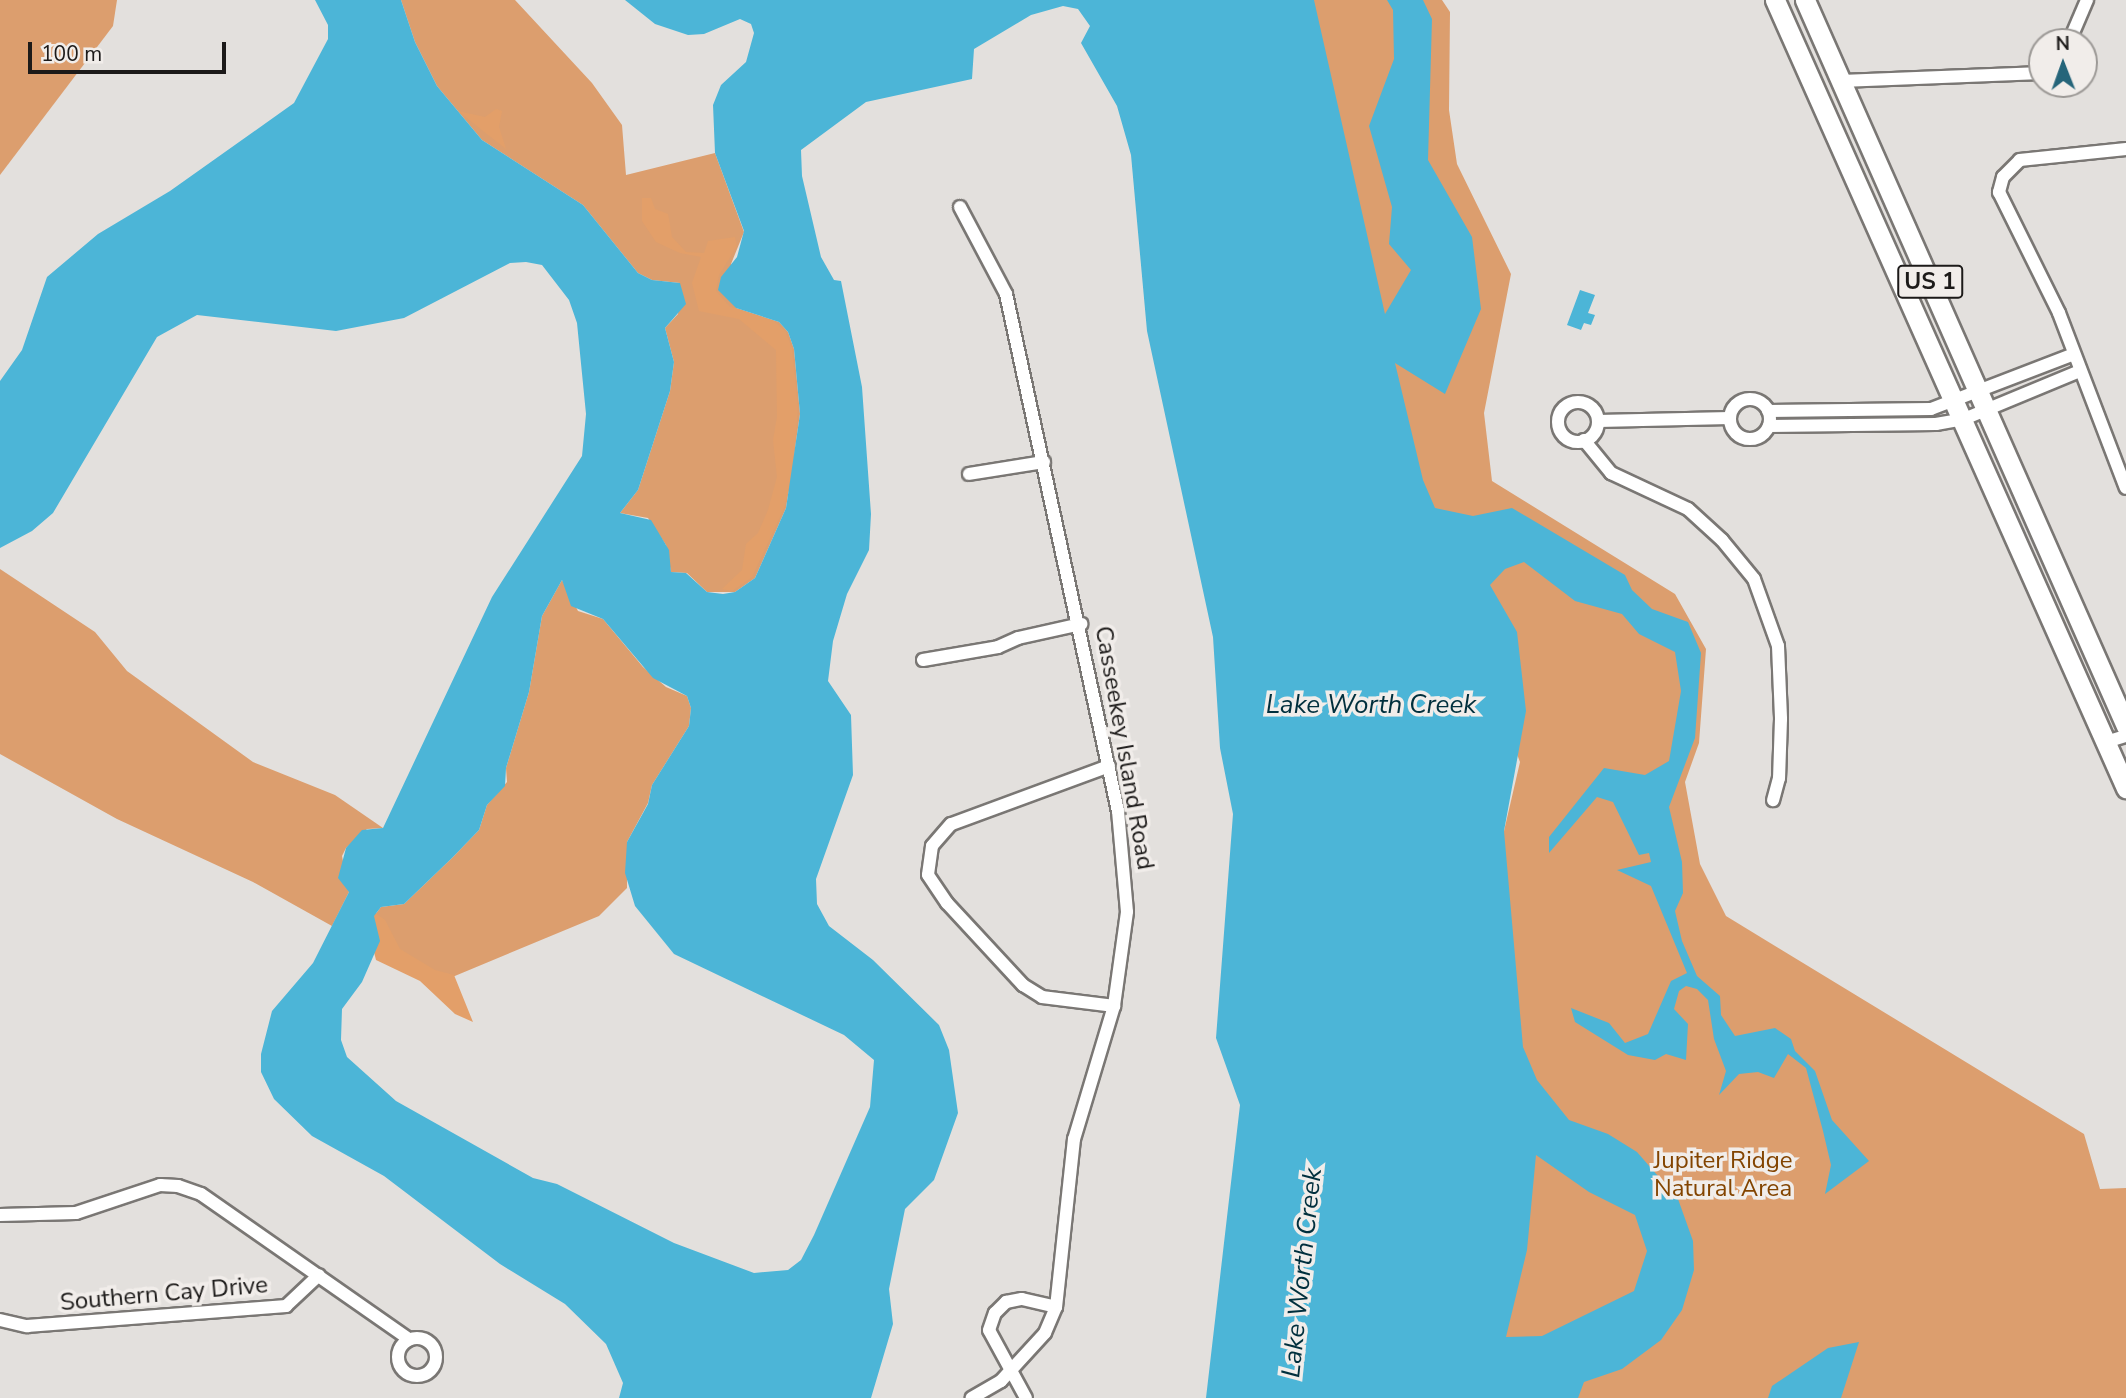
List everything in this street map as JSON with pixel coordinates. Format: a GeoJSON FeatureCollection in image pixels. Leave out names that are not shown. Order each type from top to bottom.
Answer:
{"type":"FeatureCollection","features":[{"type":"Feature","properties":{"kind":"main road","name":"US 1"},"geometry":{"type":"LineString","coordinates":[[1776,0],[2126,788]]}},
{"type":"Feature","properties":{"kind":"main road","name":"US 1"},"geometry":{"type":"LineString","coordinates":[[1805,0],[2126,726]]}},
{"type":"Feature","properties":{"kind":"main road"},"geometry":{"type":"LineString","coordinates":[[1812,81],[1837,102],[1890,217],[1924,269]]}},
{"type":"Feature","properties":{"kind":"street"},"geometry":{"type":"LineString","coordinates":[[2075,28],[2087,0]]}},
{"type":"Feature","properties":{"kind":"street"},"geometry":{"type":"LineString","coordinates":[[1841,81],[2028,74]]}},
{"type":"Feature","properties":{"kind":"street"},"geometry":{"type":"LineString","coordinates":[[2126,149],[2025,158],[2010,167],[2000,183],[2000,202],[2059,313],[2126,488]]}},
{"type":"Feature","properties":{"kind":"street","name":"Casseekey Island Road"},"geometry":{"type":"LineString","coordinates":[[960,207],[1006,294],[1081,624],[1126,862],[1128,912],[1114,1006],[1074,1139],[1056,1307],[1045,1333],[1001,1381],[972,1398]]}},
{"type":"Feature","properties":{"kind":"street"},"geometry":{"type":"LineString","coordinates":[[1768,411],[1960,410],[1984,402],[2038,369],[2074,354]]}},
{"type":"Feature","properties":{"kind":"street"},"geometry":{"type":"LineString","coordinates":[[2038,369],[2046,385]]}},
{"type":"Feature","properties":{"kind":"street"},"geometry":{"type":"LineString","coordinates":[[1769,426],[1936,424],[1960,410],[2046,385],[2080,371]]}},
{"type":"Feature","properties":{"kind":"street"},"geometry":{"type":"LineString","coordinates":[[1744,400],[1758,401],[1768,411],[1769,426],[1760,436],[1747,439],[1733,429],[1730,418],[1744,400]]}},
{"type":"Feature","properties":{"kind":"street"},"geometry":{"type":"LineString","coordinates":[[1572,403],[1586,404],[1598,421],[1595,431],[1584,440],[1570,439],[1561,432],[1562,410],[1572,403]]}},
{"type":"Feature","properties":{"kind":"street"},"geometry":{"type":"LineString","coordinates":[[1598,421],[1730,418]]}},
{"type":"Feature","properties":{"kind":"street"},"geometry":{"type":"LineString","coordinates":[[1584,440],[1611,473],[1688,509],[1722,540],[1754,579],[1777,646],[1781,719],[1779,778],[1773,800]]}},
{"type":"Feature","properties":{"kind":"street"},"geometry":{"type":"LineString","coordinates":[[969,474],[1044,462]]}},
{"type":"Feature","properties":{"kind":"street"},"geometry":{"type":"LineString","coordinates":[[923,660],[998,647],[1018,638],[1081,624]]}},
{"type":"Feature","properties":{"kind":"street"},"geometry":{"type":"LineString","coordinates":[[2106,742],[2126,736]]}},
{"type":"Feature","properties":{"kind":"street"},"geometry":{"type":"LineString","coordinates":[[1109,766],[951,824],[932,846],[928,875],[937,891],[1023,985],[1042,997],[1114,1006]]}},
{"type":"Feature","properties":{"kind":"street","name":"Southern Cay Drive"},"geometry":{"type":"LineString","coordinates":[[0,1215],[76,1213],[160,1185],[178,1186],[201,1194],[409,1339]]}},
{"type":"Feature","properties":{"kind":"street","name":"Southern Cay Drive"},"geometry":{"type":"LineString","coordinates":[[0,1320],[27,1326],[286,1306],[319,1275]]}},
{"type":"Feature","properties":{"kind":"street"},"geometry":{"type":"LineString","coordinates":[[1026,1398],[1012,1368],[996,1350],[989,1330],[995,1313],[1006,1302],[1022,1299],[1056,1307]]}},
{"type":"Feature","properties":{"kind":"green space"},"geometry":{"type":"Polygon","coordinates":[[[0,0],[117,0],[113,26],[0,175],[0,0]]]}},
{"type":"Feature","properties":{"kind":"green space"},"geometry":{"type":"Polygon","coordinates":[[[401,0],[515,0],[592,83],[622,125],[626,175],[715,153],[744,232],[731,264],[736,308],[779,322],[788,332],[794,349],[800,414],[786,508],[755,578],[735,592],[707,592],[687,573],[671,572],[666,545],[648,518],[620,513],[638,490],[670,391],[674,362],[665,328],[678,314],[680,283],[652,280],[638,273],[583,205],[482,140],[437,86],[415,42],[401,0]]]}},
{"type":"Feature","properties":{"kind":"green space","name":"Jupiter Ridge Natural Area"},"geometry":{"type":"Polygon","coordinates":[[[1311,0],[1442,0],[1450,12],[1449,110],[1457,164],[1511,274],[1484,413],[1492,481],[1675,594],[1706,649],[1699,743],[1685,782],[1700,864],[1726,916],[2084,1134],[2100,1189],[2126,1188],[2126,1398],[1453,1398],[1504,831],[1520,762],[1415,489],[1311,0]]]}},
{"type":"Feature","properties":{"kind":"green space"},"geometry":{"type":"Polygon","coordinates":[[[0,569],[95,632],[127,671],[253,762],[335,795],[383,828],[367,829],[346,848],[342,856],[349,892],[332,926],[253,882],[117,819],[0,754],[0,569]]]}},
{"type":"Feature","properties":{"kind":"green space"},"geometry":{"type":"Polygon","coordinates":[[[562,580],[578,611],[603,619],[643,667],[666,687],[687,696],[691,708],[689,726],[652,785],[648,803],[627,842],[627,888],[599,916],[450,978],[404,963],[374,916],[381,907],[404,904],[453,857],[479,830],[487,805],[507,782],[506,768],[529,692],[542,616],[562,580]]]}},
{"type":"Feature","properties":{"kind":"shaded area"},"geometry":{"type":"Polygon","coordinates":[[[496,109],[502,111],[499,127],[506,149],[458,111],[485,117],[496,109]]]}},
{"type":"Feature","properties":{"kind":"shaded area"},"geometry":{"type":"Polygon","coordinates":[[[642,198],[651,198],[655,209],[668,214],[672,237],[686,252],[704,253],[708,241],[735,237],[737,246],[719,275],[716,291],[729,306],[774,321],[785,331],[792,348],[798,407],[793,476],[784,508],[752,577],[732,591],[722,589],[742,570],[746,544],[758,533],[777,477],[773,440],[777,417],[776,350],[739,319],[699,311],[692,283],[701,257],[680,253],[656,242],[642,221],[642,198]]]}},
{"type":"Feature","properties":{"kind":"shaded area"},"geometry":{"type":"Polygon","coordinates":[[[374,912],[385,920],[400,949],[435,970],[454,975],[473,1022],[455,1014],[420,981],[376,960],[368,928],[374,912]]]}},
{"type":"Feature","properties":{"kind":"water","name":"Lake Worth Creek"},"geometry":{"type":"Polygon","coordinates":[[[315,0],[401,0],[415,42],[437,86],[482,140],[583,205],[638,273],[652,280],[680,283],[686,304],[665,328],[674,362],[670,391],[638,490],[620,513],[651,520],[669,550],[671,572],[686,573],[707,592],[723,594],[735,592],[755,578],[786,508],[800,414],[794,349],[788,332],[779,322],[736,308],[718,290],[721,277],[737,257],[744,231],[715,153],[713,105],[721,85],[746,62],[754,33],[751,24],[740,19],[704,34],[688,35],[655,24],[625,0],[1314,0],[1385,314],[1411,270],[1389,244],[1392,207],[1369,126],[1394,59],[1393,10],[1387,0],[1423,0],[1432,19],[1428,160],[1472,237],[1481,309],[1445,394],[1395,363],[1423,480],[1435,508],[1473,516],[1512,508],[1625,575],[1632,590],[1652,609],[1688,622],[1701,653],[1695,738],[1669,807],[1682,862],[1683,893],[1675,911],[1682,941],[1697,976],[1720,996],[1721,1015],[1735,1036],[1775,1028],[1791,1039],[1795,1051],[1815,1071],[1832,1120],[1869,1161],[1825,1194],[1831,1165],[1823,1131],[1806,1068],[1788,1054],[1774,1078],[1758,1072],[1739,1074],[1719,1095],[1726,1071],[1714,1039],[1708,1000],[1697,989],[1686,986],[1679,991],[1674,1009],[1688,1024],[1686,1060],[1666,1054],[1655,1060],[1628,1055],[1575,1022],[1571,1008],[1609,1023],[1625,1043],[1648,1034],[1671,981],[1687,973],[1651,886],[1617,870],[1651,862],[1649,853],[1639,855],[1613,802],[1597,797],[1549,853],[1549,837],[1604,768],[1645,775],[1669,761],[1681,691],[1675,652],[1639,634],[1622,614],[1575,601],[1524,562],[1505,569],[1490,585],[1517,632],[1526,711],[1504,831],[1523,1047],[1537,1080],[1569,1120],[1608,1134],[1637,1152],[1678,1199],[1693,1241],[1694,1270],[1682,1310],[1661,1340],[1622,1369],[1584,1382],[1578,1398],[1206,1398],[1240,1105],[1216,1038],[1233,814],[1220,748],[1213,637],[1147,331],[1131,155],[1117,106],[1081,43],[1090,26],[1078,9],[1063,6],[1031,15],[974,49],[972,79],[866,102],[801,150],[802,176],[821,257],[834,280],[841,281],[862,387],[871,514],[869,550],[847,594],[833,641],[828,681],[851,715],[853,775],[816,879],[817,904],[829,926],[873,960],[939,1025],[949,1050],[958,1113],[934,1180],[905,1209],[889,1289],[893,1324],[871,1398],[619,1398],[623,1383],[606,1344],[565,1304],[500,1264],[384,1176],[312,1136],[274,1099],[261,1072],[261,1054],[272,1011],[313,963],[349,892],[338,878],[346,848],[362,830],[383,828],[492,597],[582,456],[586,414],[577,323],[569,300],[542,265],[526,262],[510,263],[404,318],[336,331],[197,315],[157,337],[53,513],[32,531],[0,548],[0,381],[22,350],[47,277],[98,234],[170,191],[294,103],[328,39],[328,25],[315,0]],[[562,580],[542,616],[529,692],[506,768],[505,786],[487,805],[479,830],[453,857],[404,904],[381,907],[374,916],[380,941],[362,982],[342,1009],[341,1040],[347,1057],[396,1101],[533,1178],[557,1184],[674,1243],[754,1273],[788,1270],[801,1260],[814,1235],[870,1107],[874,1060],[844,1035],[674,954],[635,906],[625,873],[627,842],[648,804],[652,785],[689,726],[691,708],[687,696],[653,678],[603,619],[571,606],[562,580]],[[1536,1155],[1527,1250],[1506,1337],[1542,1336],[1634,1291],[1647,1251],[1635,1215],[1589,1192],[1536,1155]]]}},
{"type":"Feature","properties":{"kind":"water"},"geometry":{"type":"Polygon","coordinates":[[[1580,290],[1595,295],[1588,313],[1595,315],[1591,325],[1584,323],[1581,330],[1567,325],[1580,290]]]}},
{"type":"Feature","properties":{"kind":"water"},"geometry":{"type":"Polygon","coordinates":[[[1859,1342],[1841,1398],[1768,1398],[1772,1386],[1828,1348],[1859,1342]]]}}]}
